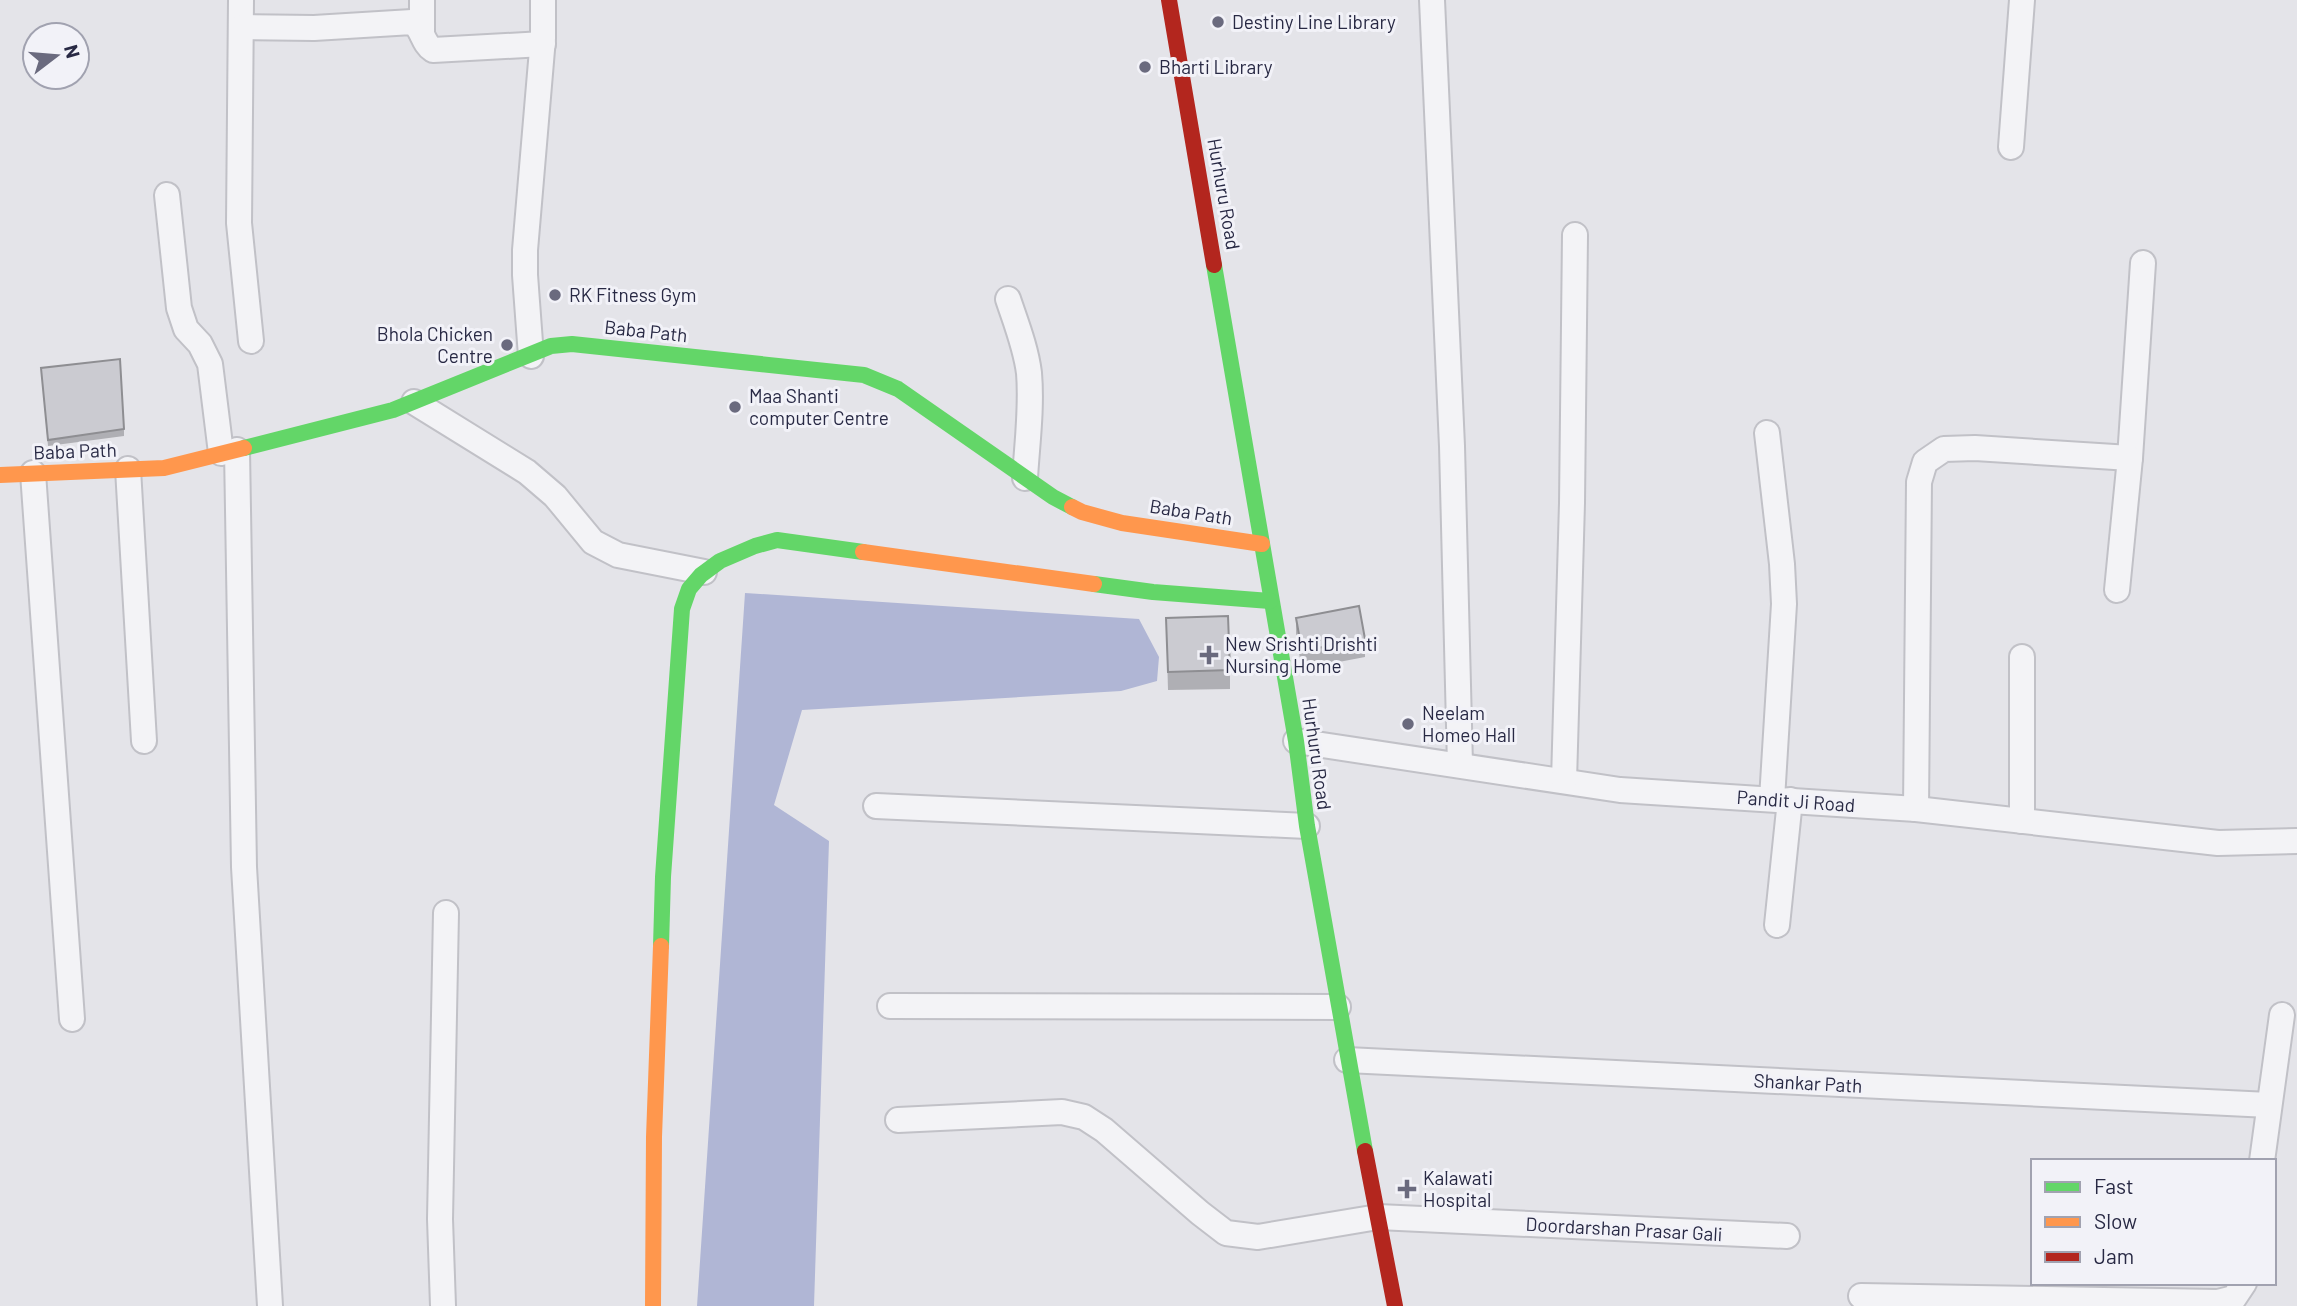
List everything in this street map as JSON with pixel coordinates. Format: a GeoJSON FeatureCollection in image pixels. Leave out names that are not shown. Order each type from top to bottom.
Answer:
{"type":"FeatureCollection","features":[{"type":"Feature","properties":{"kind":"street"},"geometry":{"type":"LineString","coordinates":[[241,0],[239,223],[251,341]]}},
{"type":"Feature","properties":{"kind":"street"},"geometry":{"type":"LineString","coordinates":[[422,0],[422,34]]}},
{"type":"Feature","properties":{"kind":"street"},"geometry":{"type":"LineString","coordinates":[[531,356],[525,262],[543,44],[543,0]]}},
{"type":"Feature","properties":{"kind":"street","name":"Hurhuru Road"},"geometry":{"type":"LineString","coordinates":[[1169,0],[1296,741],[1307,826],[1347,1060],[1395,1306]]}},
{"type":"Feature","properties":{"kind":"street"},"geometry":{"type":"LineString","coordinates":[[1432,0],[1452,446],[1460,765]]}},
{"type":"Feature","properties":{"kind":"street"},"geometry":{"type":"LineString","coordinates":[[2011,147],[2022,0]]}},
{"type":"Feature","properties":{"kind":"street"},"geometry":{"type":"LineString","coordinates":[[241,27],[314,28],[405,21],[416,24],[433,50],[543,44]]}},
{"type":"Feature","properties":{"kind":"street"},"geometry":{"type":"LineString","coordinates":[[167,195],[179,308],[186,328],[200,344],[210,364],[229,452],[244,867],[270,1306]]}},
{"type":"Feature","properties":{"kind":"street"},"geometry":{"type":"LineString","coordinates":[[1563,781],[1572,503],[1575,235]]}},
{"type":"Feature","properties":{"kind":"street"},"geometry":{"type":"LineString","coordinates":[[2117,590],[2130,458],[2143,263]]}},
{"type":"Feature","properties":{"kind":"street"},"geometry":{"type":"LineString","coordinates":[[1008,299],[1029,372],[1025,478]]}},
{"type":"Feature","properties":{"kind":"street","name":"Baba Path"},"geometry":{"type":"LineString","coordinates":[[0,475],[164,468],[393,410],[551,346],[572,344],[864,375],[898,389],[1053,497],[1082,512],[1122,523],[1262,544]]}},
{"type":"Feature","properties":{"kind":"street"},"geometry":{"type":"LineString","coordinates":[[414,402],[527,472],[555,496],[593,542],[618,555],[704,572]]}},
{"type":"Feature","properties":{"kind":"street"},"geometry":{"type":"LineString","coordinates":[[1767,433],[1784,604],[1777,925]]}},
{"type":"Feature","properties":{"kind":"street"},"geometry":{"type":"LineString","coordinates":[[1916,809],[1919,482],[1925,462],[1944,449],[2130,458]]}},
{"type":"Feature","properties":{"kind":"street"},"geometry":{"type":"LineString","coordinates":[[128,469],[145,741]]}},
{"type":"Feature","properties":{"kind":"street"},"geometry":{"type":"LineString","coordinates":[[33,473],[72,1019]]}},
{"type":"Feature","properties":{"kind":"street"},"geometry":{"type":"LineString","coordinates":[[653,1306],[654,1137],[665,850],[682,609],[691,585],[704,572],[751,545],[777,540],[1153,592],[1270,601]]}},
{"type":"Feature","properties":{"kind":"street"},"geometry":{"type":"LineString","coordinates":[[2022,657],[2022,821]]}},
{"type":"Feature","properties":{"kind":"street","name":"Pandit Ji Road"},"geometry":{"type":"LineString","coordinates":[[1296,741],[1620,790],[1916,809],[2218,843],[2297,841]]}},
{"type":"Feature","properties":{"kind":"street"},"geometry":{"type":"LineString","coordinates":[[876,806],[1307,826]]}},
{"type":"Feature","properties":{"kind":"street"},"geometry":{"type":"LineString","coordinates":[[443,1306],[440,1219],[446,913]]}},
{"type":"Feature","properties":{"kind":"street"},"geometry":{"type":"LineString","coordinates":[[890,1006],[1338,1007]]}},
{"type":"Feature","properties":{"kind":"street"},"geometry":{"type":"LineString","coordinates":[[2262,1159],[2282,1016]]}},
{"type":"Feature","properties":{"kind":"street","name":"Shankar Path"},"geometry":{"type":"LineString","coordinates":[[1347,1060],[2269,1105]]}},
{"type":"Feature","properties":{"kind":"street","name":"Doordarshan Prasar Gali"},"geometry":{"type":"LineString","coordinates":[[898,1121],[1062,1112],[1084,1117],[1104,1130],[1226,1233],[1258,1237],[1378,1217],[1787,1236]]}},
{"type":"Feature","properties":{"kind":"street"},"geometry":{"type":"LineString","coordinates":[[1861,1296],[2194,1304],[2234,1298],[2243,1285]]}},
{"type":"Feature","properties":{"kind":"water"},"geometry":{"type":"Polygon","coordinates":[[[745,593],[1139,619],[1159,657],[1157,681],[1121,691],[802,710],[774,805],[829,841],[814,1306],[697,1306],[745,593]]]}},
{"type":"Feature","properties":{"kind":"building"},"geometry":{"type":"Polygon","coordinates":[[[120,359],[124,429],[48,440],[41,368],[120,359]]]}},
{"type":"Feature","properties":{"kind":"building"},"geometry":{"type":"Polygon","coordinates":[[[1359,606],[1365,639],[1302,651],[1296,618],[1359,606]]]}},
{"type":"Feature","properties":{"kind":"building"},"geometry":{"type":"Polygon","coordinates":[[[1228,616],[1230,670],[1168,672],[1166,618],[1228,616]]]}},
{"type":"Feature","properties":{"kind":"traffic: fast"},"geometry":{"type":"LineString","coordinates":[[1214,265],[1296,741],[1307,826],[1365,1151]]}},
{"type":"Feature","properties":{"kind":"traffic: fast"},"geometry":{"type":"LineString","coordinates":[[244,448],[393,410],[551,346],[572,344],[864,375],[898,389],[1053,497],[1072,507]]}},
{"type":"Feature","properties":{"kind":"traffic: fast"},"geometry":{"type":"LineString","coordinates":[[661,946],[663,877],[682,609],[689,589],[701,575],[720,561],[777,540],[863,552]]}},
{"type":"Feature","properties":{"kind":"traffic: fast"},"geometry":{"type":"LineString","coordinates":[[1094,584],[1153,592],[1270,601]]}},
{"type":"Feature","properties":{"kind":"traffic: slow"},"geometry":{"type":"LineString","coordinates":[[0,475],[164,468],[244,448]]}},
{"type":"Feature","properties":{"kind":"traffic: slow"},"geometry":{"type":"LineString","coordinates":[[1072,507],[1122,523],[1262,544]]}},
{"type":"Feature","properties":{"kind":"traffic: slow"},"geometry":{"type":"LineString","coordinates":[[863,552],[1094,584]]}},
{"type":"Feature","properties":{"kind":"traffic: slow"},"geometry":{"type":"LineString","coordinates":[[653,1306],[654,1137],[661,946]]}},
{"type":"Feature","properties":{"kind":"traffic: jam"},"geometry":{"type":"LineString","coordinates":[[1169,0],[1214,265]]}},
{"type":"Feature","properties":{"kind":"traffic: jam"},"geometry":{"type":"LineString","coordinates":[[1365,1151],[1395,1306]]}},
{"type":"Feature","properties":{"kind":"place","name":"Destiny Line Library"},"geometry":{"type":"Point","coordinates":[1218,22]}},
{"type":"Feature","properties":{"kind":"place","name":"Bharti Library"},"geometry":{"type":"Point","coordinates":[1145,67]}},
{"type":"Feature","properties":{"kind":"place","name":"RK Fitness Gym"},"geometry":{"type":"Point","coordinates":[555,295]}},
{"type":"Feature","properties":{"kind":"place","name":"Bhola Chicken Centre"},"geometry":{"type":"Point","coordinates":[507,345]}},
{"type":"Feature","properties":{"kind":"place","name":"Maa Shanti computer Centre"},"geometry":{"type":"Point","coordinates":[735,407]}},
{"type":"Feature","properties":{"kind":"place","name":"New Srishti Drishti Nursing Home"},"geometry":{"type":"Point","coordinates":[1209,655]}},
{"type":"Feature","properties":{"kind":"place","name":"Neelam Homeo Hall"},"geometry":{"type":"Point","coordinates":[1408,724]}},
{"type":"Feature","properties":{"kind":"place","name":"Kalawati Hospital"},"geometry":{"type":"Point","coordinates":[1407,1189]}}]}
